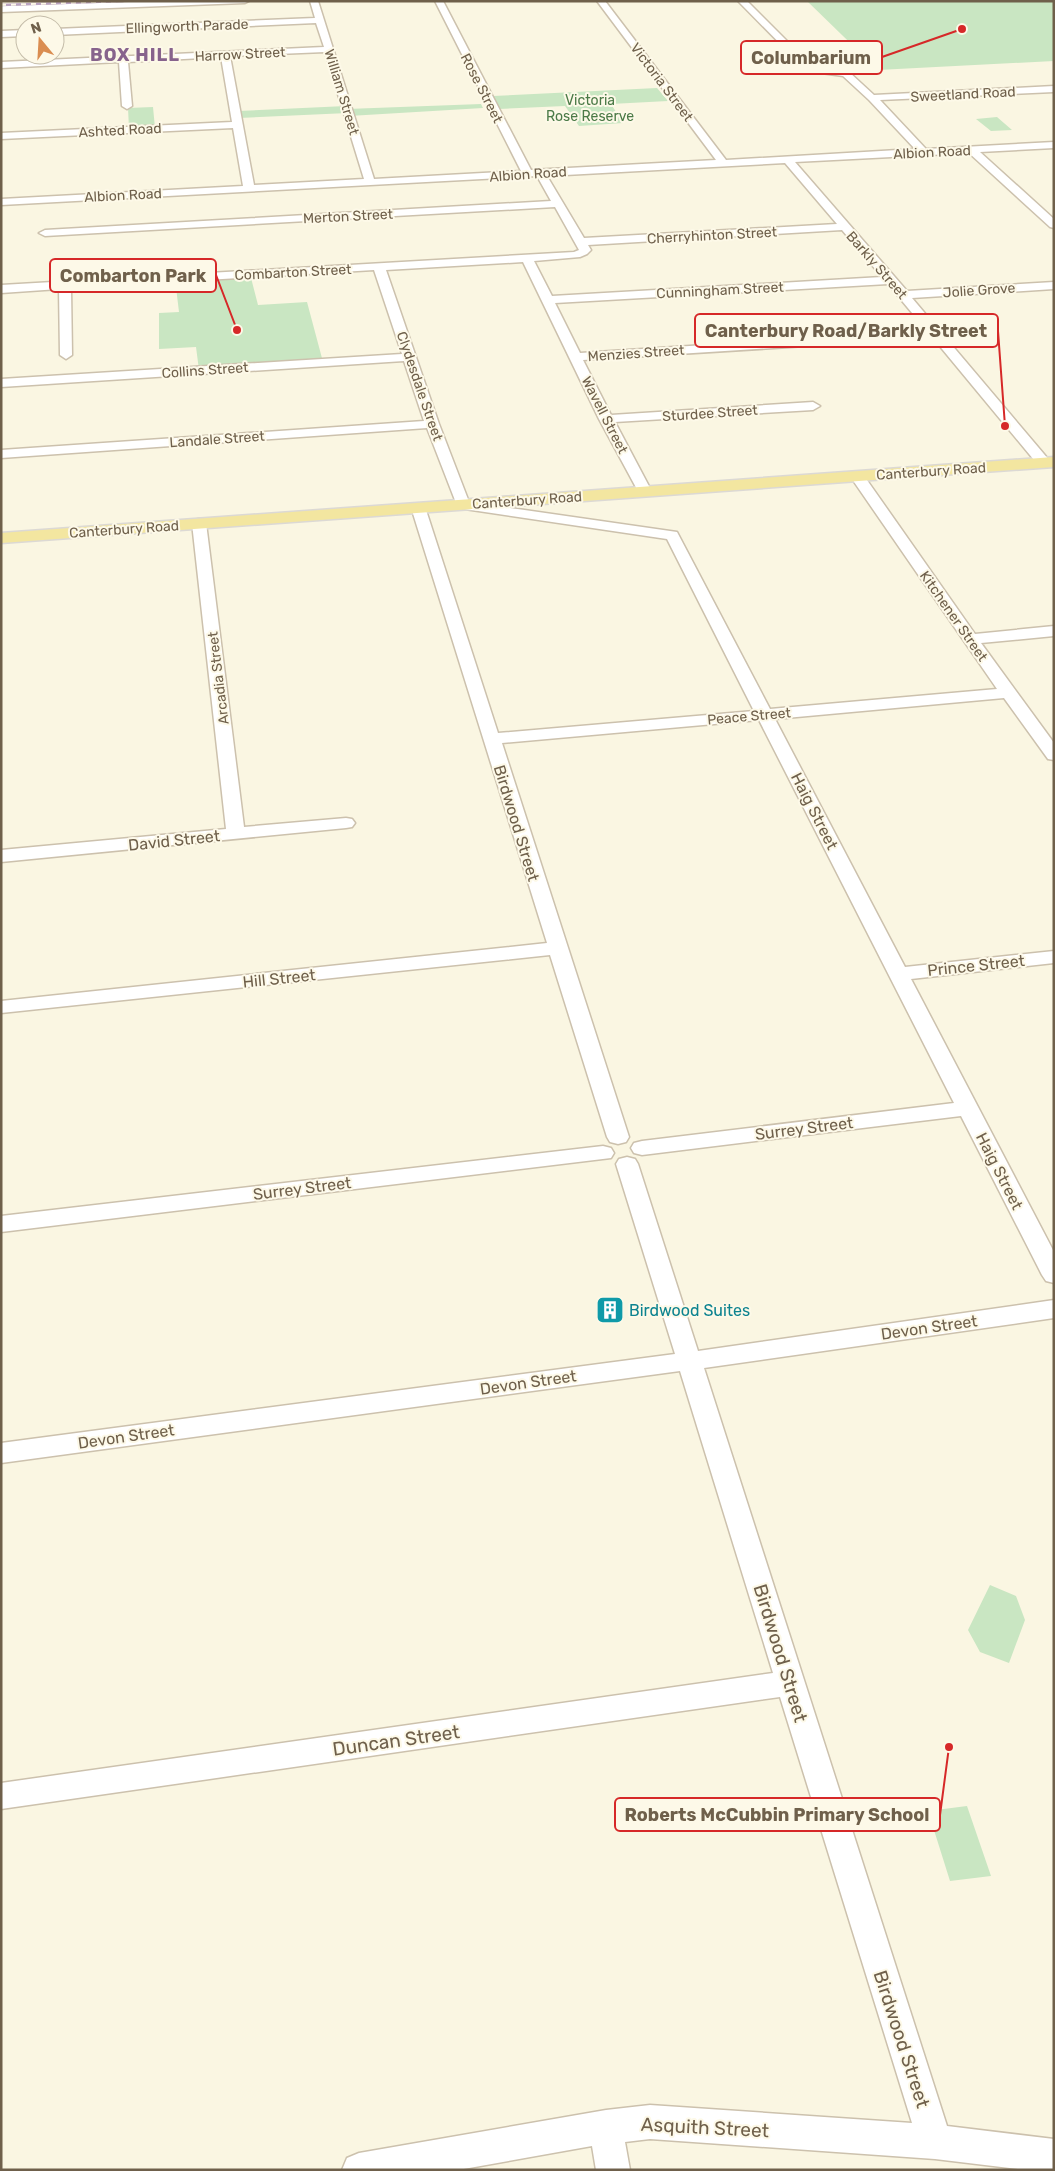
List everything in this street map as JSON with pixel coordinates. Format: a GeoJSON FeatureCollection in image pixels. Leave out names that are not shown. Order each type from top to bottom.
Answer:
{"type":"FeatureCollection","features":[{"type":"Feature","properties":{"kind":"main road","name":"Canterbury Road"},"geometry":{"type":"LineString","coordinates":[[1,538],[644,490],[1049,463]]}},
{"type":"Feature","properties":{"kind":"street"},"geometry":{"type":"LineString","coordinates":[[1,9],[68,13],[245,1]]}},
{"type":"Feature","properties":{"kind":"street","name":"William Street"},"geometry":{"type":"LineString","coordinates":[[314,1],[370,183]]}},
{"type":"Feature","properties":{"kind":"street","name":"Rose Street"},"geometry":{"type":"LineString","coordinates":[[439,1],[527,174]]}},
{"type":"Feature","properties":{"kind":"street","name":"Victoria Street"},"geometry":{"type":"LineString","coordinates":[[600,1],[723,162]]}},
{"type":"Feature","properties":{"kind":"street"},"geometry":{"type":"LineString","coordinates":[[742,1],[810,69],[846,74],[872,98],[923,152]]}},
{"type":"Feature","properties":{"kind":"street"},"geometry":{"type":"LineString","coordinates":[[66,31],[68,13]]}},
{"type":"Feature","properties":{"kind":"street","name":"Ellingworth Parade"},"geometry":{"type":"LineString","coordinates":[[66,31],[320,20]]}},
{"type":"Feature","properties":{"kind":"street"},"geometry":{"type":"LineString","coordinates":[[1,34],[15,33]]}},
{"type":"Feature","properties":{"kind":"street","name":"Harrow Street"},"geometry":{"type":"LineString","coordinates":[[1,65],[328,49]]}},
{"type":"Feature","properties":{"kind":"street"},"geometry":{"type":"LineString","coordinates":[[225,54],[249,189]]}},
{"type":"Feature","properties":{"kind":"street"},"geometry":{"type":"LineString","coordinates":[[123,59],[127,106]]}},
{"type":"Feature","properties":{"kind":"street","name":"Sweetland Road"},"geometry":{"type":"LineString","coordinates":[[872,98],[1054,89]]}},
{"type":"Feature","properties":{"kind":"street","name":"Ashted Road"},"geometry":{"type":"LineString","coordinates":[[1,136],[238,124]]}},
{"type":"Feature","properties":{"kind":"street","name":"Albion Road"},"geometry":{"type":"LineString","coordinates":[[1,202],[1054,145]]}},
{"type":"Feature","properties":{"kind":"street"},"geometry":{"type":"LineString","coordinates":[[971,149],[1054,225]]}},
{"type":"Feature","properties":{"kind":"street","name":"Barkly Street"},"geometry":{"type":"LineString","coordinates":[[787,159],[1049,463]]}},
{"type":"Feature","properties":{"kind":"street"},"geometry":{"type":"LineString","coordinates":[[540,173],[582,247]]}},
{"type":"Feature","properties":{"kind":"street"},"geometry":{"type":"LineString","coordinates":[[135,194],[137,217]]}},
{"type":"Feature","properties":{"kind":"street","name":"Merton Street"},"geometry":{"type":"LineString","coordinates":[[45,233],[137,217],[558,204]]}},
{"type":"Feature","properties":{"kind":"street","name":"Cherryhinton Street"},"geometry":{"type":"LineString","coordinates":[[582,247],[844,227]]}},
{"type":"Feature","properties":{"kind":"street","name":"Combarton Street"},"geometry":{"type":"LineString","coordinates":[[1,289],[576,255],[582,247]]}},
{"type":"Feature","properties":{"kind":"street","name":"Wavell Street"},"geometry":{"type":"LineString","coordinates":[[527,258],[606,419],[644,490]]}},
{"type":"Feature","properties":{"kind":"street","name":"Clydesdale Street"},"geometry":{"type":"LineString","coordinates":[[380,267],[432,424],[463,505]]}},
{"type":"Feature","properties":{"kind":"street","name":"Cunningham Street"},"geometry":{"type":"LineString","coordinates":[[548,300],[891,280]]}},
{"type":"Feature","properties":{"kind":"street"},"geometry":{"type":"LineString","coordinates":[[65,285],[66,355]]}},
{"type":"Feature","properties":{"kind":"street","name":"Jolie Grove"},"geometry":{"type":"LineString","coordinates":[[904,295],[1054,285]]}},
{"type":"Feature","properties":{"kind":"street","name":"Menzies Street"},"geometry":{"type":"LineString","coordinates":[[576,357],[936,334]]}},
{"type":"Feature","properties":{"kind":"street","name":"Collins Street"},"geometry":{"type":"LineString","coordinates":[[1,383],[410,356]]}},
{"type":"Feature","properties":{"kind":"street","name":"Sturdee Street"},"geometry":{"type":"LineString","coordinates":[[606,419],[813,406]]}},
{"type":"Feature","properties":{"kind":"street","name":"Landale Street"},"geometry":{"type":"LineString","coordinates":[[1,454],[432,424]]}},
{"type":"Feature","properties":{"kind":"street","name":"Kitchener Street"},"geometry":{"type":"LineString","coordinates":[[857,476],[1054,756]]}},
{"type":"Feature","properties":{"kind":"street","name":"Haig Street"},"geometry":{"type":"LineString","coordinates":[[463,505],[672,535],[1054,1275]]}},
{"type":"Feature","properties":{"kind":"street","name":"Birdwood Street"},"geometry":{"type":"LineString","coordinates":[[418,508],[690,1361],[935,2142]]}},
{"type":"Feature","properties":{"kind":"street","name":"Arcadia Street"},"geometry":{"type":"LineString","coordinates":[[198,524],[236,833]]}},
{"type":"Feature","properties":{"kind":"street"},"geometry":{"type":"LineString","coordinates":[[970,639],[1054,632]]}},
{"type":"Feature","properties":{"kind":"street","name":"Peace Street"},"geometry":{"type":"LineString","coordinates":[[491,738],[1008,693]]}},
{"type":"Feature","properties":{"kind":"street","name":"David Street"},"geometry":{"type":"LineString","coordinates":[[1,856],[346,823]]}},
{"type":"Feature","properties":{"kind":"street","name":"Hill Street"},"geometry":{"type":"LineString","coordinates":[[1,1007],[557,948]]}},
{"type":"Feature","properties":{"kind":"street","name":"Prince Street"},"geometry":{"type":"LineString","coordinates":[[899,974],[1054,957]]}},
{"type":"Feature","properties":{"kind":"street","name":"Surrey Street"},"geometry":{"type":"LineString","coordinates":[[1,1224],[967,1108]]}},
{"type":"Feature","properties":{"kind":"street","name":"Devon Street"},"geometry":{"type":"LineString","coordinates":[[1,1453],[690,1361],[1054,1309]]}},
{"type":"Feature","properties":{"kind":"street","name":"Duncan Street"},"geometry":{"type":"LineString","coordinates":[[1,1796],[790,1684]]}},
{"type":"Feature","properties":{"kind":"street","name":"Asquith Street"},"geometry":{"type":"LineString","coordinates":[[359,2170],[606,2127],[650,2122],[935,2142],[1054,2156]]}},
{"type":"Feature","properties":{"kind":"street"},"geometry":{"type":"LineString","coordinates":[[606,2127],[614,2170]]}},
{"type":"Feature","properties":{"kind":"green space"},"geometry":{"type":"Polygon","coordinates":[[[807,1],[1054,1],[1054,61],[878,70],[807,1]]]}},
{"type":"Feature","properties":{"kind":"green space","name":"Victoria Rose Reserve"},"geometry":{"type":"Polygon","coordinates":[[[657,88],[668,101],[611,104],[623,123],[579,126],[565,106],[499,109],[493,96],[657,88]]]}},
{"type":"Feature","properties":{"kind":"green space"},"geometry":{"type":"Polygon","coordinates":[[[481,104],[483,108],[349,116],[348,113],[239,118],[238,111],[346,106],[347,109],[481,104]]]}},
{"type":"Feature","properties":{"kind":"green space"},"geometry":{"type":"Polygon","coordinates":[[[153,107],[155,128],[129,129],[128,108],[153,107]]]}},
{"type":"Feature","properties":{"kind":"green space"},"geometry":{"type":"Polygon","coordinates":[[[997,117],[1012,130],[991,131],[976,119],[997,117]]]}},
{"type":"Feature","properties":{"kind":"green space"},"geometry":{"type":"Polygon","coordinates":[[[250,274],[258,305],[307,302],[323,362],[199,370],[196,347],[159,349],[159,313],[179,312],[175,279],[250,274]]]}},
{"type":"Feature","properties":{"kind":"green space"},"geometry":{"type":"Polygon","coordinates":[[[990,1585],[1016,1596],[1025,1620],[1009,1663],[980,1652],[968,1630],[990,1585]]]}},
{"type":"Feature","properties":{"kind":"green space"},"geometry":{"type":"Polygon","coordinates":[[[967,1806],[991,1876],[950,1881],[928,1811],[967,1806]]]}},
{"type":"Feature","properties":{"kind":"railway"},"geometry":{"type":"LineString","coordinates":[[1,5],[123,1]]}},
{"type":"Feature","properties":{"kind":"place","name":"Columbarium"},"geometry":{"type":"Point","coordinates":[962,29]}},
{"type":"Feature","properties":{"kind":"place","name":"Combarton Park"},"geometry":{"type":"Point","coordinates":[237,330]}},
{"type":"Feature","properties":{"kind":"place","name":"Canterbury Road/Barkly Street"},"geometry":{"type":"Point","coordinates":[1005,426]}},
{"type":"Feature","properties":{"kind":"place","name":"Birdwood Suites"},"geometry":{"type":"Point","coordinates":[610,1310]}},
{"type":"Feature","properties":{"kind":"place","name":"Roberts McCubbin Primary School"},"geometry":{"type":"Point","coordinates":[949,1747]}},
{"type":"Feature","properties":{"kind":"district","name":"BOX HILL"},"geometry":{"type":"Point","coordinates":[135,55]}}]}
